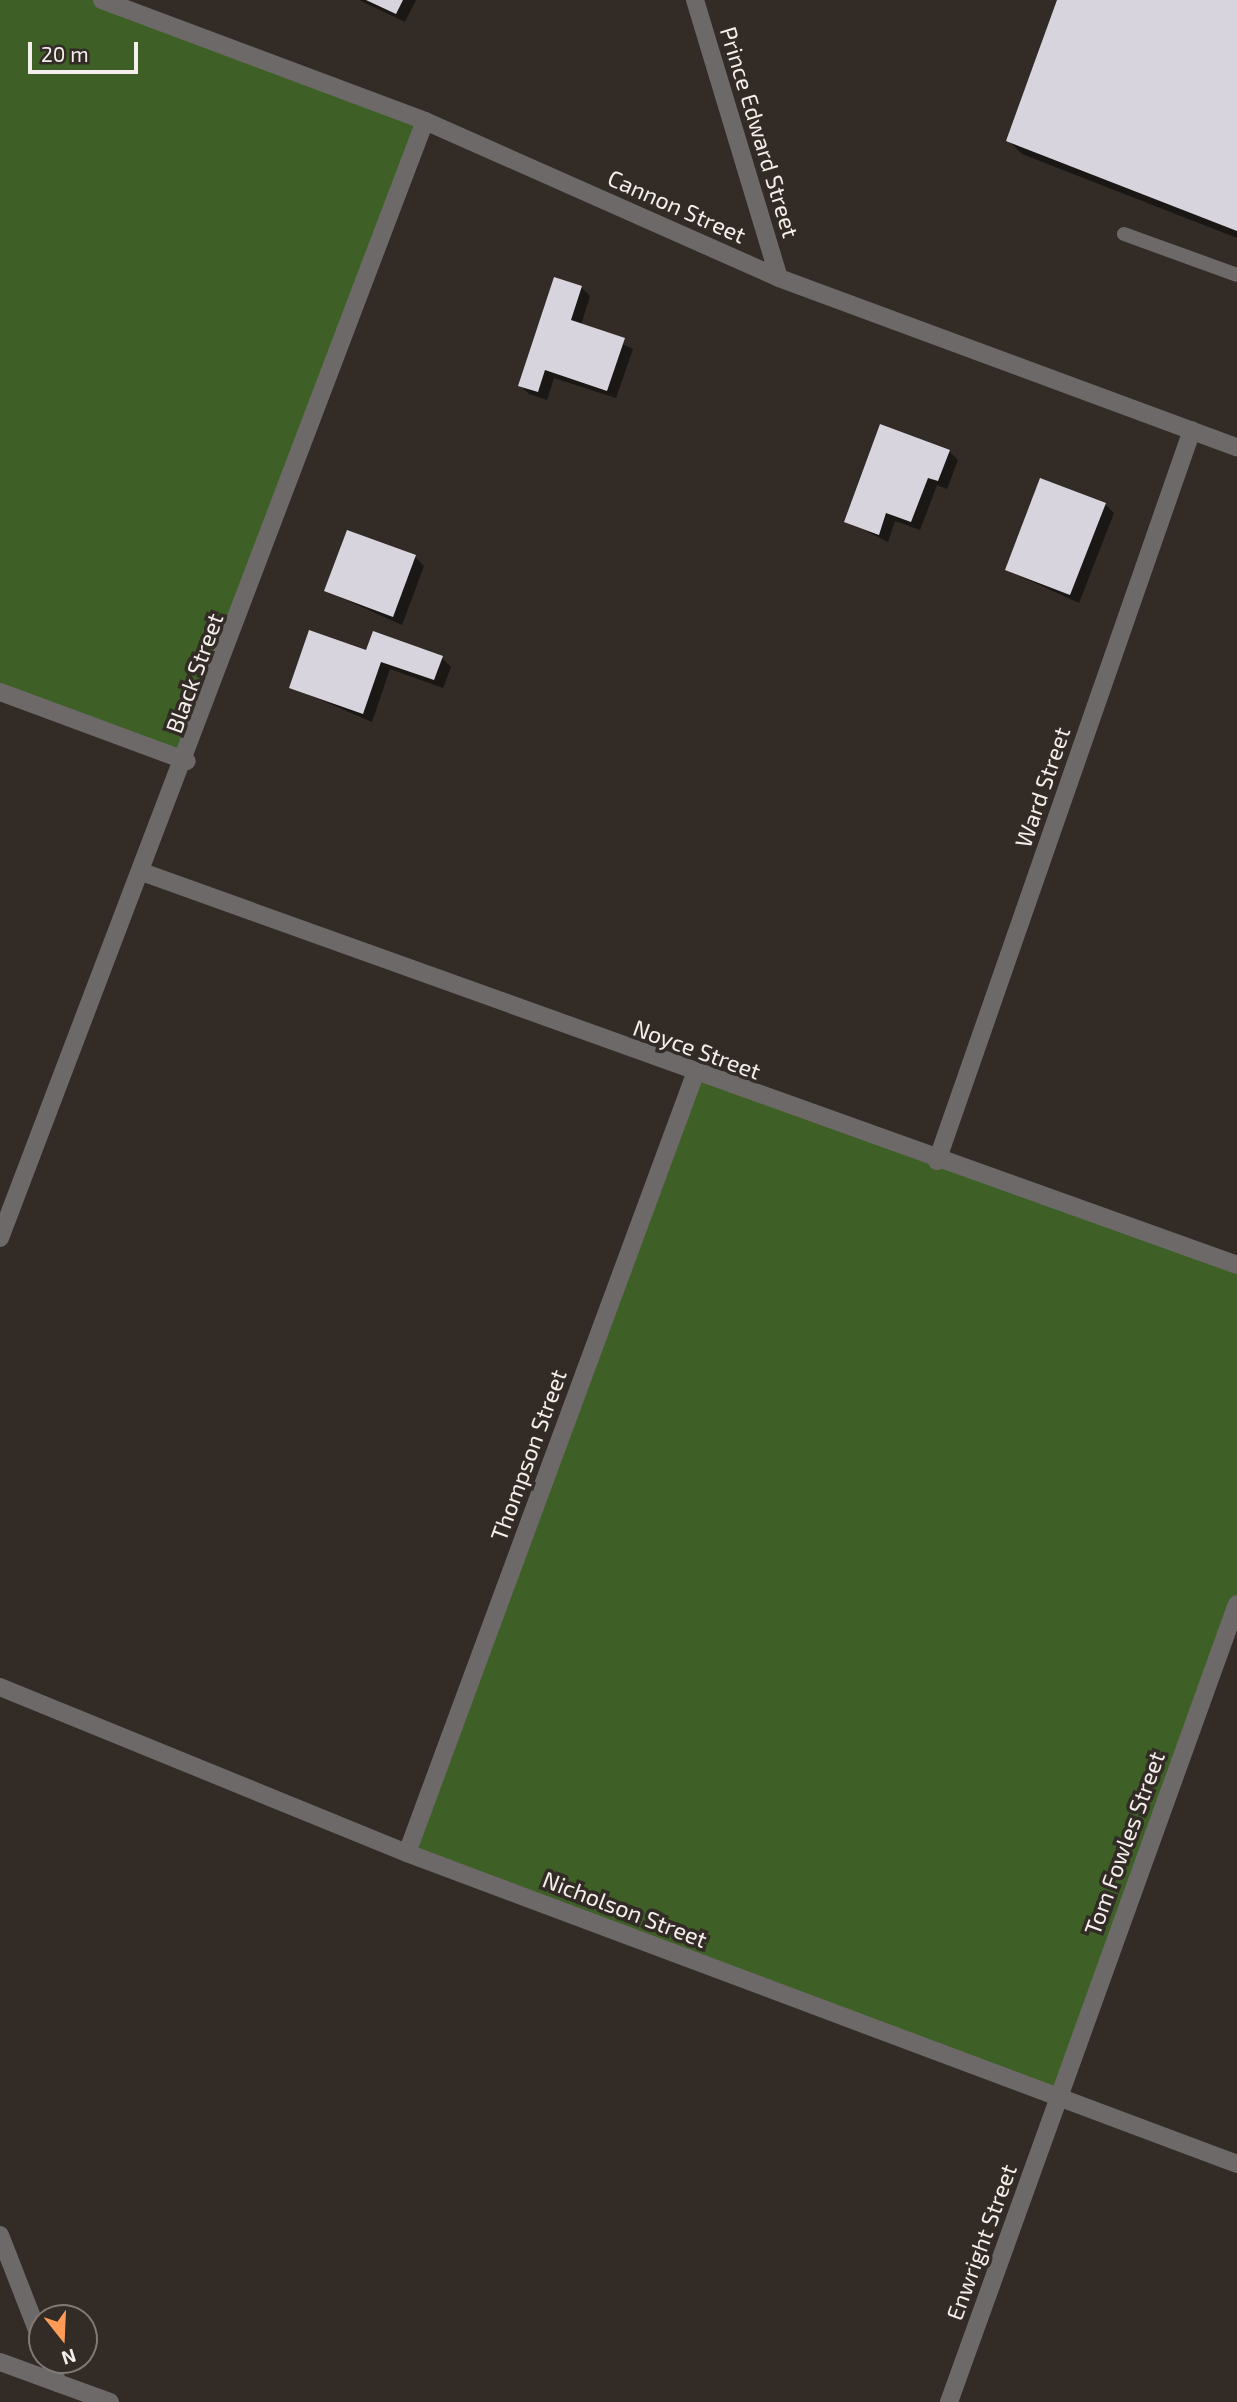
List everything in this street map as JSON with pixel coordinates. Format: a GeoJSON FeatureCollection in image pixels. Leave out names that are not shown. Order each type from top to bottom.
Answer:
{"type":"FeatureCollection","features":[{"type":"Feature","properties":{"kind":"street","name":"Cannon Street"},"geometry":{"type":"LineString","coordinates":[[102,0],[425,121],[779,278],[1237,447]]}},
{"type":"Feature","properties":{"kind":"street","name":"Prince Edward Street"},"geometry":{"type":"LineString","coordinates":[[695,0],[779,278]]}},
{"type":"Feature","properties":{"kind":"street","name":"Black Street"},"geometry":{"type":"LineString","coordinates":[[0,1238],[187,761],[425,121]]}},
{"type":"Feature","properties":{"kind":"street","name":"Ward Street"},"geometry":{"type":"LineString","coordinates":[[937,1161],[1192,430]]}},
{"type":"Feature","properties":{"kind":"street"},"geometry":{"type":"LineString","coordinates":[[0,692],[187,761]]}},
{"type":"Feature","properties":{"kind":"street","name":"Noyce Street"},"geometry":{"type":"LineString","coordinates":[[142,872],[937,1161],[1237,1265]]}},
{"type":"Feature","properties":{"kind":"street","name":"Thompson Street"},"geometry":{"type":"LineString","coordinates":[[407,1853],[695,1074]]}},
{"type":"Feature","properties":{"kind":"street","name":"Tom Fowles Street"},"geometry":{"type":"LineString","coordinates":[[1058,2099],[1237,1604]]}},
{"type":"Feature","properties":{"kind":"street","name":"Nicholson Street"},"geometry":{"type":"LineString","coordinates":[[0,1687],[407,1853],[1237,2164]]}},
{"type":"Feature","properties":{"kind":"street","name":"Enwright Street"},"geometry":{"type":"LineString","coordinates":[[949,2402],[1058,2099]]}},
{"type":"Feature","properties":{"kind":"street"},"geometry":{"type":"LineString","coordinates":[[0,2235],[28,2307]]}},
{"type":"Feature","properties":{"kind":"street"},"geometry":{"type":"LineString","coordinates":[[0,2362],[110,2402]]}},
{"type":"Feature","properties":{"kind":"street"},"geometry":{"type":"LineString","coordinates":[[54,2374],[58,2383]]}},
{"type":"Feature","properties":{"kind":"lane"},"geometry":{"type":"LineString","coordinates":[[1124,234],[1237,275]]}},
{"type":"Feature","properties":{"kind":"green space"},"geometry":{"type":"Polygon","coordinates":[[[0,0],[102,0],[425,121],[185,756],[0,689],[0,0]]]}},
{"type":"Feature","properties":{"kind":"green space"},"geometry":{"type":"Polygon","coordinates":[[[695,1074],[1237,1265],[1237,1604],[1058,2099],[407,1853],[695,1074]]]}},
{"type":"Feature","properties":{"kind":"building"},"geometry":{"type":"Polygon","coordinates":[[[366,0],[403,0],[396,14],[366,0]]]}},
{"type":"Feature","properties":{"kind":"building"},"geometry":{"type":"Polygon","coordinates":[[[1057,0],[1237,0],[1237,231],[1006,141],[1057,0]]]}},
{"type":"Feature","properties":{"kind":"building"},"geometry":{"type":"Polygon","coordinates":[[[554,277],[582,286],[571,320],[625,338],[607,391],[545,370],[538,392],[518,386],[554,277]]]}},
{"type":"Feature","properties":{"kind":"building"},"geometry":{"type":"Polygon","coordinates":[[[880,424],[950,450],[938,481],[928,478],[911,522],[886,513],[879,535],[844,522],[880,424]]]}},
{"type":"Feature","properties":{"kind":"building"},"geometry":{"type":"Polygon","coordinates":[[[1040,478],[1106,503],[1070,595],[1005,570],[1040,478]]]}},
{"type":"Feature","properties":{"kind":"building"},"geometry":{"type":"Polygon","coordinates":[[[347,530],[416,555],[393,617],[324,591],[347,530]]]}},
{"type":"Feature","properties":{"kind":"building"},"geometry":{"type":"Polygon","coordinates":[[[309,630],[366,650],[373,631],[443,656],[434,680],[381,662],[363,714],[289,688],[309,630]]]}}]}
